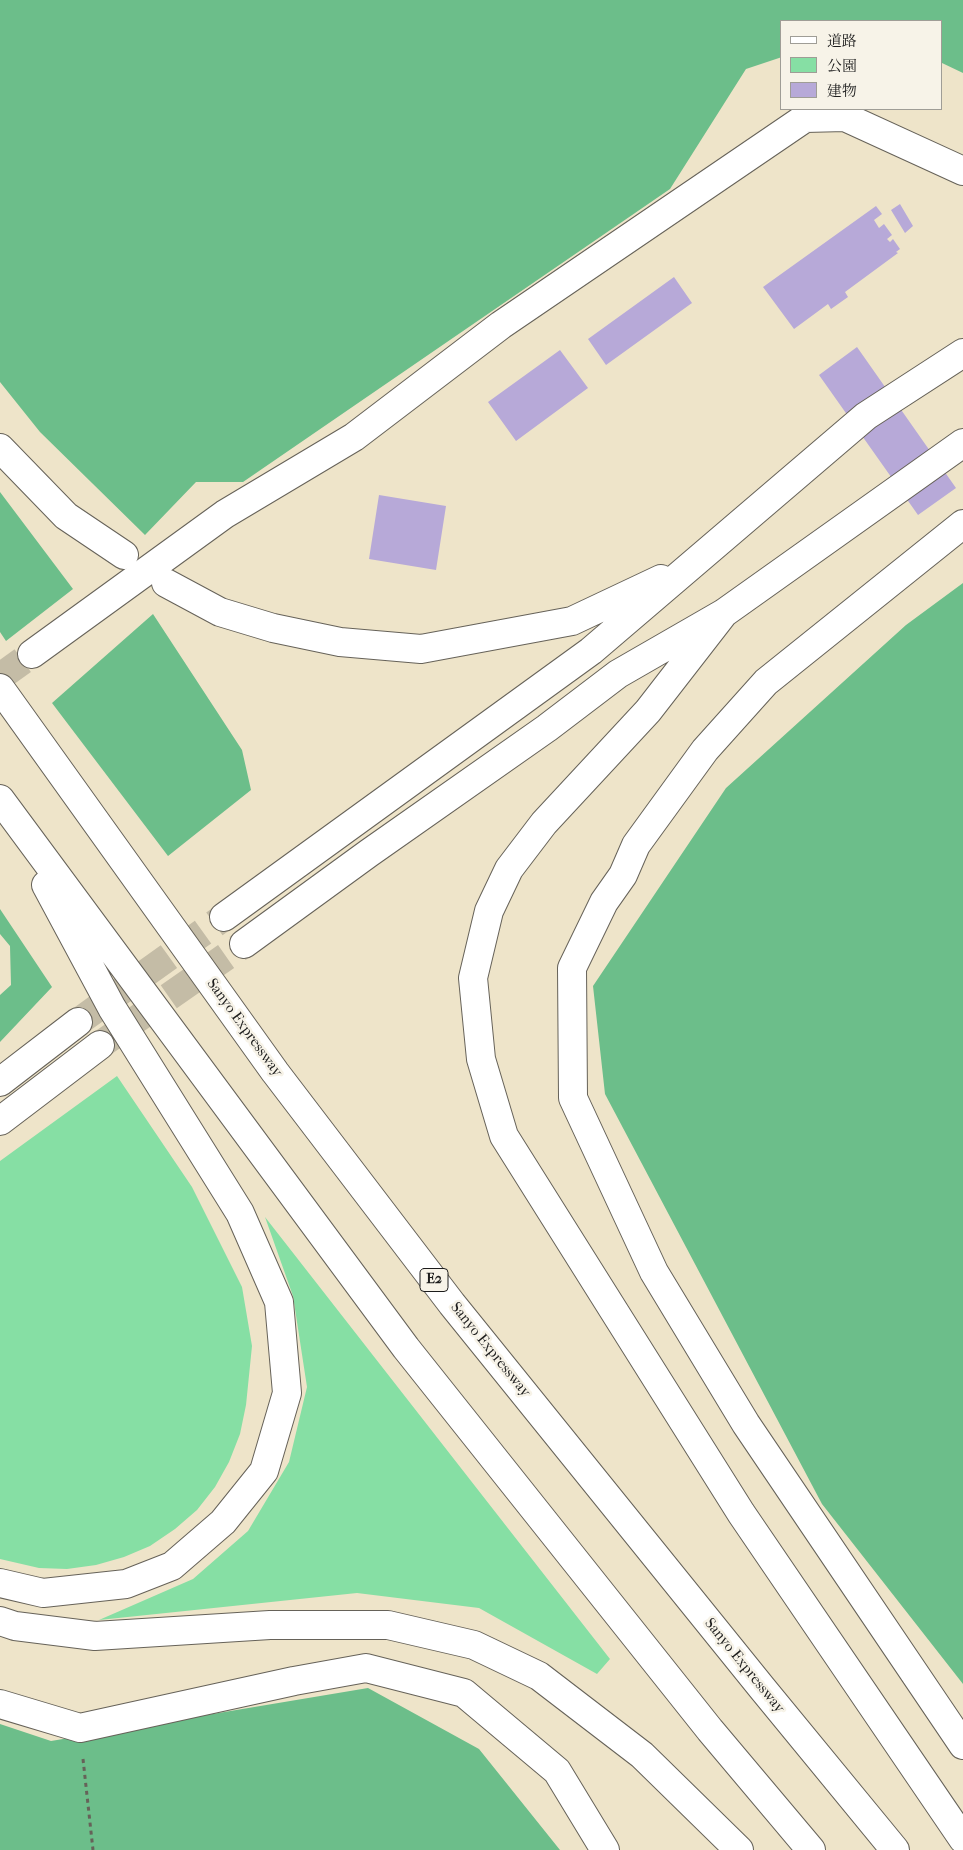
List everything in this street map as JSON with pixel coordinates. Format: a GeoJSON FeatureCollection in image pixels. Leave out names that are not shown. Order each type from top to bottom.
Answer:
{"type":"FeatureCollection","features":[{"type":"Feature","properties":{"kind":"main road"},"geometry":{"type":"LineString","coordinates":[[32,654],[225,514],[354,437],[501,325],[805,118],[845,117],[963,171]]}},
{"type":"Feature","properties":{"kind":"main road"},"geometry":{"type":"LineString","coordinates":[[224,917],[591,651],[866,416],[963,353]]}},
{"type":"Feature","properties":{"kind":"main road"},"geometry":{"type":"LineString","coordinates":[[244,944],[547,728],[618,674],[724,614],[963,443]]}},
{"type":"Feature","properties":{"kind":"main road"},"geometry":{"type":"LineString","coordinates":[[0,448],[66,516],[124,555]]}},
{"type":"Feature","properties":{"kind":"main road"},"geometry":{"type":"LineString","coordinates":[[963,524],[766,682],[705,750],[636,845],[623,875],[604,902],[572,968],[573,1098],[654,1272],[746,1424],[963,1745]]}},
{"type":"Feature","properties":{"kind":"main road"},"geometry":{"type":"LineString","coordinates":[[166,583],[220,612],[273,628],[340,642],[421,650],[572,621],[693,564]]}},
{"type":"Feature","properties":{"kind":"main road"},"geometry":{"type":"LineString","coordinates":[[724,614],[648,711],[544,823],[509,869],[489,911],[473,978],[481,1059],[504,1136],[741,1513],[963,1839]]}},
{"type":"Feature","properties":{"kind":"main road","name":"Sanyo Expressway"},"geometry":{"type":"LineString","coordinates":[[0,688],[275,1072],[446,1296],[755,1680],[895,1850]]}},
{"type":"Feature","properties":{"kind":"main road"},"geometry":{"type":"LineString","coordinates":[[0,800],[112,1008],[240,1213],[279,1302],[287,1393],[264,1471],[223,1522],[172,1566],[126,1584],[43,1593],[0,1583]]}},
{"type":"Feature","properties":{"kind":"main road"},"geometry":{"type":"LineString","coordinates":[[0,800],[406,1348],[710,1730],[811,1850]]}},
{"type":"Feature","properties":{"kind":"main road"},"geometry":{"type":"LineString","coordinates":[[0,1082],[78,1022]]}},
{"type":"Feature","properties":{"kind":"main road"},"geometry":{"type":"LineString","coordinates":[[0,1121],[100,1045]]}},
{"type":"Feature","properties":{"kind":"main road"},"geometry":{"type":"LineString","coordinates":[[0,1621],[15,1626],[96,1636],[270,1625],[388,1625],[474,1645],[539,1676],[634,1749],[739,1850]]}},
{"type":"Feature","properties":{"kind":"main road"},"geometry":{"type":"LineString","coordinates":[[0,1704],[80,1728],[294,1681],[366,1668],[464,1693],[557,1771],[605,1850]]}},
{"type":"Feature","properties":{"kind":"path"},"geometry":{"type":"LineString","coordinates":[[80,1728],[93,1850]]}},
{"type":"Feature","properties":{"kind":"green space"},"geometry":{"type":"Polygon","coordinates":[[[0,0],[963,0],[963,73],[943,63],[943,20],[780,20],[780,58],[746,69],[670,189],[243,482],[196,482],[145,535],[40,432],[0,382],[0,0]]]}},
{"type":"Feature","properties":{"kind":"green space"},"geometry":{"type":"Polygon","coordinates":[[[0,492],[73,589],[6,641],[0,632],[0,492]]]}},
{"type":"Feature","properties":{"kind":"green space"},"geometry":{"type":"Polygon","coordinates":[[[963,583],[963,1684],[822,1504],[605,1094],[593,986],[726,788],[906,625],[963,583]]]}},
{"type":"Feature","properties":{"kind":"green space"},"geometry":{"type":"Polygon","coordinates":[[[153,614],[242,750],[251,790],[168,856],[52,703],[153,614]]]}},
{"type":"Feature","properties":{"kind":"green space"},"geometry":{"type":"Polygon","coordinates":[[[0,909],[52,987],[0,1042],[0,995],[11,985],[10,946],[0,934],[0,909]]]}},
{"type":"Feature","properties":{"kind":"green space"},"geometry":{"type":"Polygon","coordinates":[[[117,1076],[192,1187],[242,1287],[252,1346],[246,1405],[240,1434],[229,1462],[215,1487],[197,1510],[175,1529],[150,1546],[124,1557],[96,1565],[67,1569],[39,1568],[0,1559],[0,1161],[117,1076]]]}},
{"type":"Feature","properties":{"kind":"green space"},"geometry":{"type":"Polygon","coordinates":[[[265,1217],[610,1659],[597,1674],[479,1608],[357,1593],[99,1620],[193,1579],[248,1531],[289,1462],[307,1387],[293,1296],[265,1217]]]}},
{"type":"Feature","properties":{"kind":"green space"},"geometry":{"type":"Polygon","coordinates":[[[368,1688],[479,1749],[560,1850],[0,1850],[0,1724],[51,1741],[368,1688]]]}},
{"type":"Feature","properties":{"kind":"building"},"geometry":{"type":"Polygon","coordinates":[[[900,204],[913,226],[905,233],[891,210],[900,204]]]}},
{"type":"Feature","properties":{"kind":"building"},"geometry":{"type":"Polygon","coordinates":[[[876,206],[882,214],[874,220],[879,228],[884,224],[892,235],[887,239],[890,242],[893,239],[900,249],[896,252],[898,253],[845,292],[848,297],[831,309],[828,304],[794,329],[763,287],[876,206]]]}},
{"type":"Feature","properties":{"kind":"building"},"geometry":{"type":"Polygon","coordinates":[[[674,277],[692,303],[606,365],[588,339],[674,277]]]}},
{"type":"Feature","properties":{"kind":"building"},"geometry":{"type":"Polygon","coordinates":[[[857,347],[956,488],[918,515],[819,375],[857,347]]]}},
{"type":"Feature","properties":{"kind":"building"},"geometry":{"type":"Polygon","coordinates":[[[560,350],[588,388],[516,441],[488,402],[560,350]]]}},
{"type":"Feature","properties":{"kind":"building"},"geometry":{"type":"Polygon","coordinates":[[[379,495],[446,506],[436,570],[369,559],[379,495]]]}},
{"type":"Feature","properties":{"kind":"tunnel"},"geometry":{"type":"LineString","coordinates":[[0,677],[32,654]]}},
{"type":"Feature","properties":{"kind":"tunnel"},"geometry":{"type":"LineString","coordinates":[[78,1022],[224,917]]}},
{"type":"Feature","properties":{"kind":"tunnel"},"geometry":{"type":"LineString","coordinates":[[100,1045],[244,944]]}}]}
